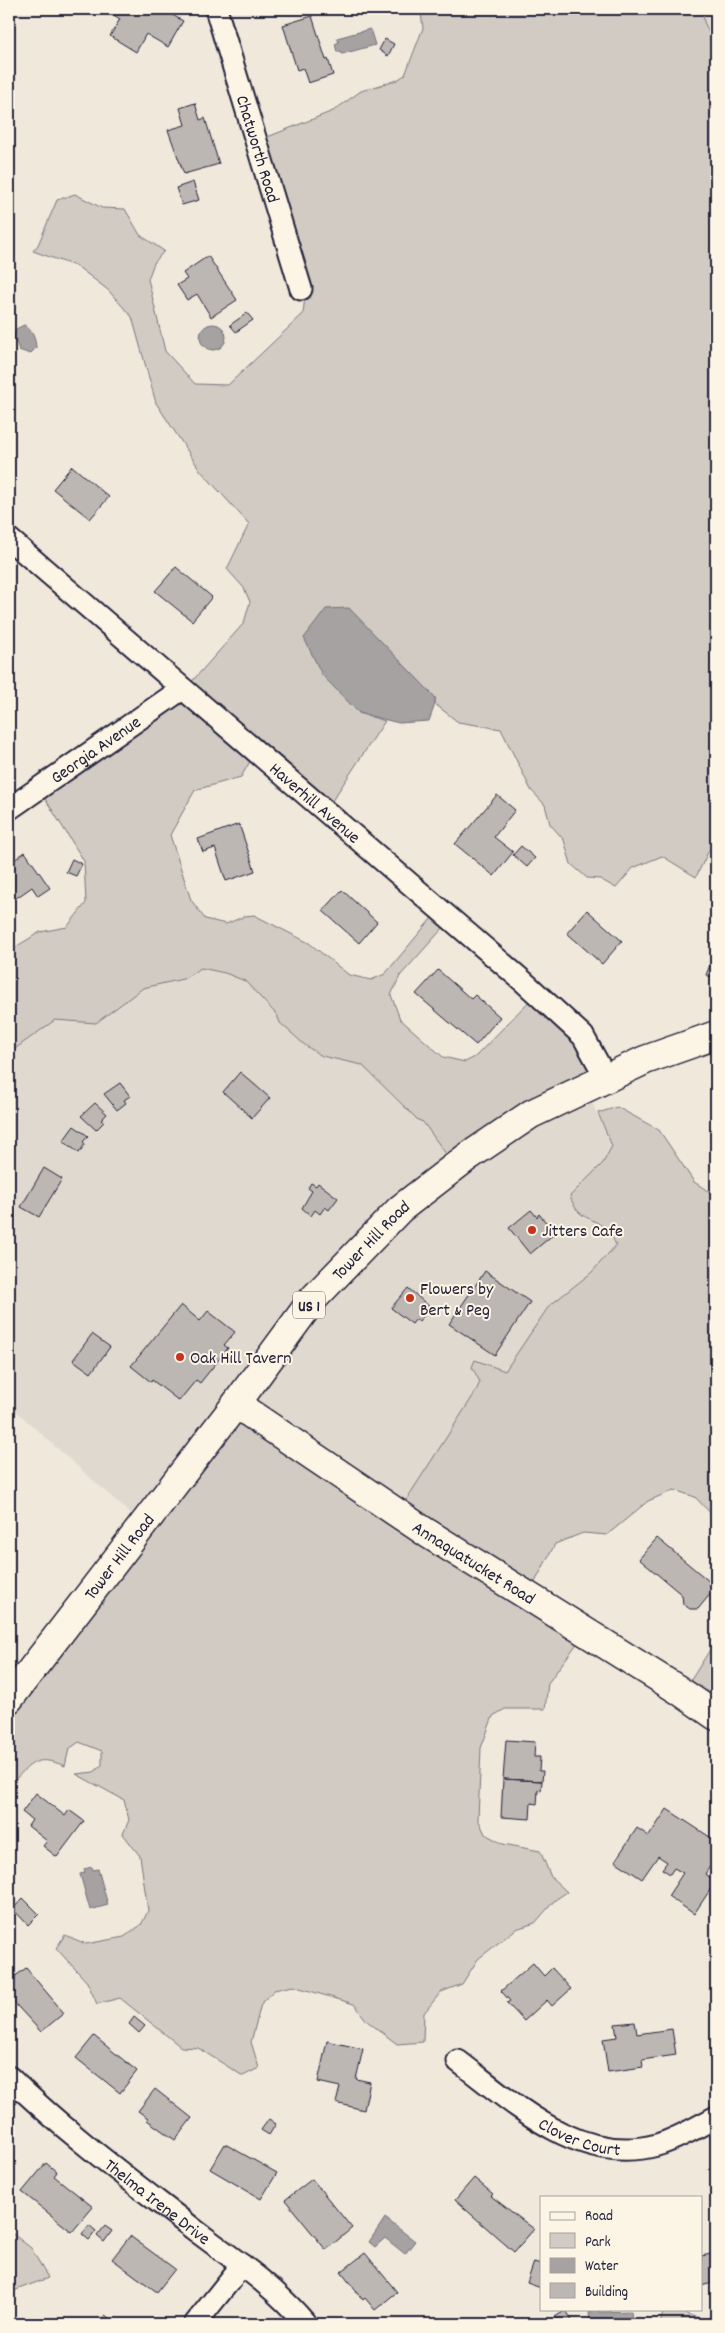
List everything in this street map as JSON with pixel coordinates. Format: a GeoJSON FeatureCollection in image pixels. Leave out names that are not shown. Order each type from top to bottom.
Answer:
{"type":"FeatureCollection","features":[{"type":"Feature","properties":{"kind":"main road","name":"Tower Hill Road"},"geometry":{"type":"LineString","coordinates":[[9,1700],[236,1404],[313,1299],[400,1209],[466,1158],[531,1114],[645,1060],[716,1035]]}},
{"type":"Feature","properties":{"kind":"main road","name":"Annaquatucket Road"},"geometry":{"type":"LineString","coordinates":[[236,1404],[427,1533],[677,1689],[716,1716]]}},
{"type":"Feature","properties":{"kind":"street","name":"Chatworth Road"},"geometry":{"type":"LineString","coordinates":[[216,9],[301,289]]}},
{"type":"Feature","properties":{"kind":"street","name":"Haverhill Avenue"},"geometry":{"type":"LineString","coordinates":[[9,538],[182,689],[386,861],[524,982],[582,1036],[606,1078]]}},
{"type":"Feature","properties":{"kind":"street","name":"Georgia Avenue"},"geometry":{"type":"LineString","coordinates":[[9,809],[182,689]]}},
{"type":"Feature","properties":{"kind":"street","name":"Clover Court"},"geometry":{"type":"LineString","coordinates":[[458,2061],[537,2121],[582,2143],[621,2149],[657,2145],[686,2134],[716,2117]]}},
{"type":"Feature","properties":{"kind":"street","name":"Thelma Irene Drive"},"geometry":{"type":"LineString","coordinates":[[9,2077],[28,2096],[138,2186],[265,2283],[306,2324]]}},
{"type":"Feature","properties":{"kind":"street"},"geometry":{"type":"LineString","coordinates":[[195,2324],[242,2265]]}},
{"type":"Feature","properties":{"kind":"shaded area"},"geometry":{"type":"Polygon","coordinates":[[[703,9],[716,9],[716,46],[703,22],[703,9]]]}},
{"type":"Feature","properties":{"kind":"shaded area"},"geometry":{"type":"Polygon","coordinates":[[[201,968],[225,973],[245,981],[277,1015],[280,1023],[322,1056],[362,1065],[418,1120],[423,1122],[454,1165],[588,1094],[612,1146],[603,1163],[570,1196],[582,1216],[608,1231],[616,1245],[591,1273],[549,1306],[505,1371],[475,1361],[472,1367],[480,1381],[475,1393],[399,1512],[133,1516],[9,1405],[9,1053],[55,1020],[96,1023],[143,988],[183,979],[201,968]]]}},
{"type":"Feature","properties":{"kind":"green space"},"geometry":{"type":"Polygon","coordinates":[[[418,9],[703,9],[704,22],[716,46],[716,836],[696,877],[662,856],[633,868],[616,888],[600,879],[587,878],[571,864],[564,840],[550,824],[545,805],[531,790],[501,729],[458,722],[435,704],[435,697],[359,713],[385,721],[328,807],[256,751],[241,777],[195,790],[170,835],[191,900],[205,919],[226,924],[245,916],[254,915],[309,943],[349,975],[371,980],[385,974],[441,907],[451,919],[400,976],[391,995],[400,1019],[443,1057],[465,1062],[475,1057],[537,993],[607,1073],[454,1165],[423,1122],[418,1120],[362,1065],[322,1056],[306,1046],[280,1023],[277,1015],[245,981],[225,973],[201,968],[183,979],[143,988],[96,1023],[55,1020],[9,1053],[9,951],[40,932],[67,927],[86,903],[84,861],[39,789],[187,687],[244,623],[250,602],[244,588],[227,569],[249,524],[200,470],[156,403],[132,317],[108,290],[78,267],[33,251],[38,245],[57,200],[75,194],[102,208],[125,209],[140,235],[164,251],[154,263],[148,279],[165,351],[195,384],[228,385],[303,314],[305,296],[260,140],[333,111],[361,91],[397,80],[405,75],[423,28],[421,13],[418,9]]]}},
{"type":"Feature","properties":{"kind":"green space"},"geometry":{"type":"Polygon","coordinates":[[[617,1107],[659,1130],[694,1182],[716,1196],[716,1519],[695,1497],[674,1490],[648,1501],[607,1535],[583,1533],[555,1544],[533,1586],[584,1634],[548,1683],[545,1709],[505,1709],[493,1716],[481,1748],[478,1819],[485,1834],[503,1844],[540,1851],[551,1877],[567,1892],[555,1900],[535,1923],[516,1929],[478,1959],[462,1984],[441,1992],[424,2013],[423,2042],[397,2044],[367,2021],[354,2004],[293,1986],[274,1990],[261,2004],[251,2042],[259,2068],[243,2076],[198,2048],[181,2047],[120,1998],[97,2004],[87,1982],[56,1948],[65,1935],[86,1944],[124,1937],[141,1925],[148,1911],[140,1856],[123,1834],[129,1820],[124,1800],[76,1774],[94,1772],[102,1765],[102,1751],[79,1742],[69,1749],[65,1766],[46,1761],[33,1763],[9,1786],[9,1698],[234,1405],[399,1511],[475,1393],[480,1382],[472,1367],[475,1360],[505,1371],[549,1306],[591,1273],[616,1245],[608,1231],[578,1211],[570,1196],[603,1163],[612,1146],[598,1113],[617,1107]]]}},
{"type":"Feature","properties":{"kind":"green space"},"geometry":{"type":"Polygon","coordinates":[[[716,1640],[716,1712],[686,1688],[716,1640]]]}},
{"type":"Feature","properties":{"kind":"green space"},"geometry":{"type":"Polygon","coordinates":[[[9,2231],[31,2248],[48,2278],[16,2290],[9,2302],[9,2231]]]}},
{"type":"Feature","properties":{"kind":"green space"},"geometry":{"type":"Polygon","coordinates":[[[664,2310],[682,2310],[688,2315],[716,2322],[716,2324],[660,2324],[664,2310]]]}},
{"type":"Feature","properties":{"kind":"water"},"geometry":{"type":"Polygon","coordinates":[[[370,29],[375,45],[342,54],[341,51],[337,52],[335,44],[339,42],[337,38],[370,29]]]}},
{"type":"Feature","properties":{"kind":"water"},"geometry":{"type":"Polygon","coordinates":[[[213,324],[222,328],[226,337],[222,346],[213,350],[204,346],[200,337],[204,328],[213,324]]]}},
{"type":"Feature","properties":{"kind":"water"},"geometry":{"type":"Polygon","coordinates":[[[24,325],[33,335],[35,342],[36,348],[30,354],[19,350],[14,336],[16,329],[24,325]]]}},
{"type":"Feature","properties":{"kind":"water"},"geometry":{"type":"Polygon","coordinates":[[[349,608],[435,697],[435,704],[429,721],[399,723],[359,713],[322,675],[304,638],[326,609],[349,608]]]}},
{"type":"Feature","properties":{"kind":"water"},"geometry":{"type":"Polygon","coordinates":[[[92,1867],[93,1870],[98,1869],[108,1905],[90,1910],[80,1874],[85,1873],[84,1869],[92,1867]]]}},
{"type":"Feature","properties":{"kind":"water"},"geometry":{"type":"Polygon","coordinates":[[[385,2218],[415,2241],[405,2254],[385,2238],[375,2247],[369,2242],[385,2218]]]}},
{"type":"Feature","properties":{"kind":"water"},"geometry":{"type":"Polygon","coordinates":[[[592,2310],[600,2310],[600,2312],[631,2311],[632,2324],[590,2324],[589,2312],[592,2312],[592,2310]]]}},
{"type":"Feature","properties":{"kind":"building"},"geometry":{"type":"Polygon","coordinates":[[[104,9],[162,9],[183,21],[168,47],[146,34],[136,52],[110,36],[120,19],[104,9]]]}},
{"type":"Feature","properties":{"kind":"building"},"geometry":{"type":"Polygon","coordinates":[[[312,16],[326,60],[328,59],[333,75],[308,83],[303,68],[297,70],[283,25],[312,16]]]}},
{"type":"Feature","properties":{"kind":"building"},"geometry":{"type":"Polygon","coordinates":[[[385,39],[394,44],[388,56],[379,50],[385,39]]]}},
{"type":"Feature","properties":{"kind":"building"},"geometry":{"type":"Polygon","coordinates":[[[195,103],[200,120],[205,118],[219,164],[184,174],[168,130],[185,125],[180,108],[195,103]]]}},
{"type":"Feature","properties":{"kind":"building"},"geometry":{"type":"Polygon","coordinates":[[[193,182],[199,200],[182,205],[176,188],[193,182]]]}},
{"type":"Feature","properties":{"kind":"building"},"geometry":{"type":"Polygon","coordinates":[[[208,256],[237,300],[211,317],[197,294],[187,300],[177,285],[187,279],[183,273],[208,256]]]}},
{"type":"Feature","properties":{"kind":"building"},"geometry":{"type":"Polygon","coordinates":[[[247,313],[253,320],[236,332],[230,325],[247,313]]]}},
{"type":"Feature","properties":{"kind":"building"},"geometry":{"type":"Polygon","coordinates":[[[72,466],[109,497],[90,519],[53,489],[72,466]]]}},
{"type":"Feature","properties":{"kind":"building"},"geometry":{"type":"Polygon","coordinates":[[[176,567],[212,597],[192,621],[155,591],[176,567]]]}},
{"type":"Feature","properties":{"kind":"building"},"geometry":{"type":"Polygon","coordinates":[[[497,795],[515,810],[494,837],[513,852],[494,876],[455,844],[497,795]]]}},
{"type":"Feature","properties":{"kind":"building"},"geometry":{"type":"Polygon","coordinates":[[[239,824],[255,871],[226,881],[215,848],[203,852],[198,839],[239,824]]]}},
{"type":"Feature","properties":{"kind":"building"},"geometry":{"type":"Polygon","coordinates":[[[521,846],[535,858],[527,867],[513,855],[521,846]]]}},
{"type":"Feature","properties":{"kind":"building"},"geometry":{"type":"Polygon","coordinates":[[[25,852],[50,888],[38,896],[32,887],[9,903],[9,864],[25,852]]]}},
{"type":"Feature","properties":{"kind":"building"},"geometry":{"type":"Polygon","coordinates":[[[72,859],[82,864],[76,876],[66,872],[72,859]]]}},
{"type":"Feature","properties":{"kind":"building"},"geometry":{"type":"Polygon","coordinates":[[[342,890],[377,922],[359,943],[323,911],[342,890]]]}},
{"type":"Feature","properties":{"kind":"building"},"geometry":{"type":"Polygon","coordinates":[[[587,910],[622,941],[602,964],[567,933],[587,910]]]}},
{"type":"Feature","properties":{"kind":"building"},"geometry":{"type":"Polygon","coordinates":[[[710,965],[716,968],[716,979],[706,975],[710,965]]]}},
{"type":"Feature","properties":{"kind":"building"},"geometry":{"type":"Polygon","coordinates":[[[438,970],[471,999],[475,995],[500,1017],[476,1045],[416,994],[438,970]]]}},
{"type":"Feature","properties":{"kind":"building"},"geometry":{"type":"Polygon","coordinates":[[[240,1072],[270,1098],[252,1118],[223,1092],[240,1072]]]}},
{"type":"Feature","properties":{"kind":"building"},"geometry":{"type":"Polygon","coordinates":[[[120,1083],[130,1096],[124,1100],[126,1103],[117,1110],[104,1094],[120,1083]]]}},
{"type":"Feature","properties":{"kind":"building"},"geometry":{"type":"Polygon","coordinates":[[[95,1103],[107,1114],[101,1120],[104,1122],[96,1130],[81,1116],[95,1103]]]}},
{"type":"Feature","properties":{"kind":"building"},"geometry":{"type":"Polygon","coordinates":[[[74,1126],[88,1136],[83,1142],[85,1144],[79,1153],[63,1141],[74,1126]]]}},
{"type":"Feature","properties":{"kind":"building"},"geometry":{"type":"Polygon","coordinates":[[[44,1168],[62,1179],[39,1217],[21,1207],[44,1168]]]}},
{"type":"Feature","properties":{"kind":"building"},"geometry":{"type":"Polygon","coordinates":[[[311,1183],[316,1186],[318,1183],[338,1198],[329,1210],[325,1207],[320,1214],[315,1210],[311,1216],[302,1208],[312,1191],[308,1188],[311,1183]]]}},
{"type":"Feature","properties":{"kind":"building","name":"Jitters Cafe"},"geometry":{"type":"Polygon","coordinates":[[[531,1210],[537,1217],[539,1214],[555,1233],[530,1254],[509,1228],[531,1210]]]}},
{"type":"Feature","properties":{"kind":"building"},"geometry":{"type":"Polygon","coordinates":[[[485,1271],[530,1302],[495,1355],[449,1324],[485,1271]]]}},
{"type":"Feature","properties":{"kind":"building","name":"Flowers by Bert & Peg"},"geometry":{"type":"Polygon","coordinates":[[[408,1288],[431,1308],[419,1321],[416,1319],[412,1324],[391,1308],[408,1288]]]}},
{"type":"Feature","properties":{"kind":"building","name":"Oak Hill Tavern"},"geometry":{"type":"Polygon","coordinates":[[[181,1305],[200,1321],[208,1311],[235,1332],[224,1345],[228,1348],[200,1383],[196,1380],[179,1401],[131,1366],[181,1305]]]}},
{"type":"Feature","properties":{"kind":"building"},"geometry":{"type":"Polygon","coordinates":[[[92,1334],[110,1347],[91,1373],[73,1360],[92,1334]]]}},
{"type":"Feature","properties":{"kind":"building"},"geometry":{"type":"Polygon","coordinates":[[[657,1538],[716,1587],[698,1609],[690,1609],[683,1604],[682,1595],[639,1559],[657,1538]]]}},
{"type":"Feature","properties":{"kind":"building"},"geometry":{"type":"Polygon","coordinates":[[[506,1740],[535,1742],[534,1757],[540,1757],[539,1771],[543,1771],[542,1781],[503,1779],[506,1740]]]}},
{"type":"Feature","properties":{"kind":"building"},"geometry":{"type":"Polygon","coordinates":[[[503,1779],[542,1781],[541,1791],[538,1790],[537,1804],[531,1803],[530,1819],[501,1817],[503,1779]]]}},
{"type":"Feature","properties":{"kind":"building"},"geometry":{"type":"Polygon","coordinates":[[[36,1793],[65,1816],[69,1810],[84,1821],[57,1857],[43,1846],[47,1841],[28,1826],[32,1820],[22,1812],[36,1793]]]}},
{"type":"Feature","properties":{"kind":"building"},"geometry":{"type":"Polygon","coordinates":[[[667,1809],[716,1841],[716,1857],[705,1874],[716,1881],[694,1914],[668,1896],[683,1873],[674,1868],[670,1874],[662,1869],[667,1862],[658,1856],[642,1879],[615,1861],[637,1828],[649,1836],[667,1809]]]}},
{"type":"Feature","properties":{"kind":"building"},"geometry":{"type":"Polygon","coordinates":[[[23,1898],[39,1914],[28,1925],[13,1909],[23,1898]]]}},
{"type":"Feature","properties":{"kind":"building"},"geometry":{"type":"Polygon","coordinates":[[[533,1963],[544,1976],[552,1968],[571,1989],[552,2006],[547,2000],[524,2021],[507,2003],[510,2001],[501,1991],[533,1963]]]}},
{"type":"Feature","properties":{"kind":"building"},"geometry":{"type":"Polygon","coordinates":[[[26,1968],[64,2013],[41,2032],[9,1997],[11,1995],[9,1981],[26,1968]]]}},
{"type":"Feature","properties":{"kind":"building"},"geometry":{"type":"Polygon","coordinates":[[[134,2017],[145,2026],[139,2033],[129,2024],[134,2017]]]}},
{"type":"Feature","properties":{"kind":"building"},"geometry":{"type":"Polygon","coordinates":[[[635,2022],[637,2034],[672,2029],[676,2055],[642,2060],[643,2067],[608,2072],[603,2039],[617,2037],[615,2024],[635,2022]]]}},
{"type":"Feature","properties":{"kind":"building"},"geometry":{"type":"Polygon","coordinates":[[[94,2036],[137,2071],[120,2093],[76,2058],[94,2036]]]}},
{"type":"Feature","properties":{"kind":"building"},"geometry":{"type":"Polygon","coordinates":[[[327,2041],[363,2049],[356,2079],[370,2082],[364,2110],[336,2103],[340,2087],[318,2082],[327,2041]]]}},
{"type":"Feature","properties":{"kind":"building"},"geometry":{"type":"Polygon","coordinates":[[[155,2089],[192,2118],[175,2140],[147,2120],[148,2118],[138,2111],[155,2089]]]}},
{"type":"Feature","properties":{"kind":"building"},"geometry":{"type":"Polygon","coordinates":[[[269,2119],[276,2124],[269,2135],[261,2130],[269,2119]]]}},
{"type":"Feature","properties":{"kind":"building"},"geometry":{"type":"Polygon","coordinates":[[[225,2144],[277,2173],[261,2199],[210,2169],[225,2144]]]}},
{"type":"Feature","properties":{"kind":"building"},"geometry":{"type":"Polygon","coordinates":[[[46,2163],[57,2172],[54,2176],[93,2207],[72,2232],[22,2192],[46,2163]]]}},
{"type":"Feature","properties":{"kind":"building"},"geometry":{"type":"Polygon","coordinates":[[[474,2178],[493,2194],[491,2196],[534,2229],[514,2252],[455,2200],[474,2178]]]}},
{"type":"Feature","properties":{"kind":"building"},"geometry":{"type":"Polygon","coordinates":[[[312,2179],[352,2228],[326,2250],[285,2200],[312,2179]]]}},
{"type":"Feature","properties":{"kind":"building"},"geometry":{"type":"Polygon","coordinates":[[[89,2225],[96,2231],[89,2240],[82,2234],[89,2225]]]}},
{"type":"Feature","properties":{"kind":"building"},"geometry":{"type":"Polygon","coordinates":[[[105,2226],[112,2231],[104,2242],[97,2236],[105,2226]]]}},
{"type":"Feature","properties":{"kind":"building"},"geometry":{"type":"Polygon","coordinates":[[[130,2236],[175,2269],[157,2292],[112,2259],[130,2236]]]}},
{"type":"Feature","properties":{"kind":"building"},"geometry":{"type":"Polygon","coordinates":[[[365,2253],[397,2292],[375,2310],[365,2298],[363,2300],[341,2272],[365,2253]]]}},
{"type":"Feature","properties":{"kind":"building"},"geometry":{"type":"Polygon","coordinates":[[[716,2253],[716,2282],[702,2286],[702,2256],[716,2253]]]}},
{"type":"Feature","properties":{"kind":"building"},"geometry":{"type":"Polygon","coordinates":[[[534,2262],[540,2264],[540,2288],[527,2283],[534,2262]]]}},
{"type":"Feature","properties":{"kind":"building"},"geometry":{"type":"Polygon","coordinates":[[[566,2310],[574,2324],[560,2324],[555,2317],[566,2310]]]}},
{"type":"Feature","properties":{"kind":"building"},"geometry":{"type":"Polygon","coordinates":[[[105,2315],[117,2324],[98,2324],[105,2315]]]}},
{"type":"Feature","properties":{"kind":"place","name":"Jitters Cafe"},"geometry":{"type":"Point","coordinates":[532,1230]}},
{"type":"Feature","properties":{"kind":"place","name":"Flowers by Bert & Peg"},"geometry":{"type":"Point","coordinates":[410,1298]}},
{"type":"Feature","properties":{"kind":"place","name":"Oak Hill Tavern"},"geometry":{"type":"Point","coordinates":[180,1357]}}]}
